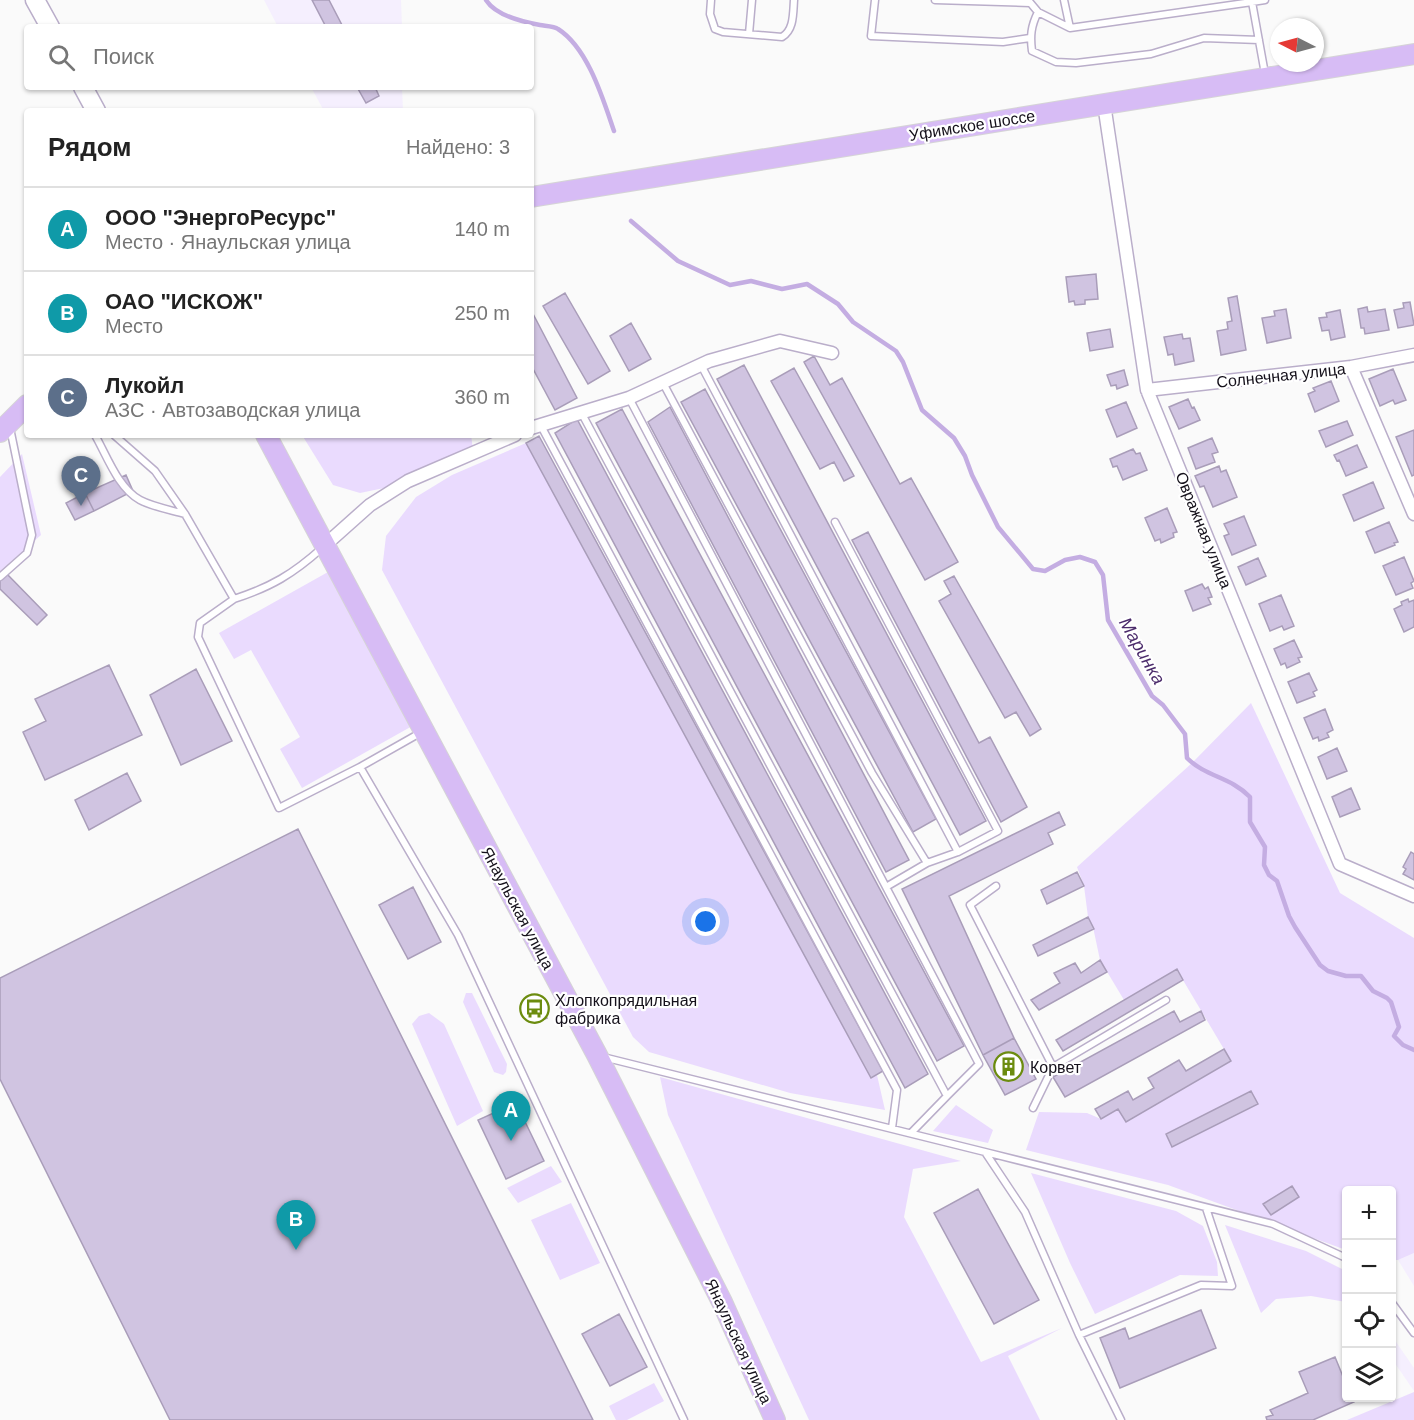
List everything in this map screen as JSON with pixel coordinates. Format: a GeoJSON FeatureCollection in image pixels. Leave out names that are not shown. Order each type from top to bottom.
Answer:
{"type":"FeatureCollection","features":[{"type":"Feature","properties":{"kind":"main road"},"geometry":{"type":"LineString","coordinates":[[35,0],[48,24]]}},
{"type":"Feature","properties":{"kind":"main road","name":"Уфимское шоссе"},"geometry":{"type":"LineString","coordinates":[[534,197],[1414,54]]}},
{"type":"Feature","properties":{"kind":"main road"},"geometry":{"type":"LineString","coordinates":[[85,90],[94,108]]}},
{"type":"Feature","properties":{"kind":"main road"},"geometry":{"type":"LineString","coordinates":[[4,427],[24,408]]}},
{"type":"Feature","properties":{"kind":"main road","name":"Янаульская улица"},"geometry":{"type":"LineString","coordinates":[[268,438],[597,1055],[722,1302],[775,1420]]}},
{"type":"Feature","properties":{"kind":"street","name":"Овражная улица"},"geometry":{"type":"LineString","coordinates":[[1104,104],[1147,390],[1340,864],[1414,896]]}},
{"type":"Feature","properties":{"kind":"street"},"geometry":{"type":"LineString","coordinates":[[536,426],[629,398],[701,365],[780,342],[832,352]]}},
{"type":"Feature","properties":{"kind":"street","name":"Солнечная улица"},"geometry":{"type":"LineString","coordinates":[[1147,390],[1351,368],[1414,356]]}},
{"type":"Feature","properties":{"kind":"street"},"geometry":{"type":"LineString","coordinates":[[1351,368],[1414,514]]}},
{"type":"Feature","properties":{"kind":"street"},"geometry":{"type":"LineString","coordinates":[[324,546],[370,505],[408,481],[507,438]]}},
{"type":"Feature","properties":{"kind":"lane"},"geometry":{"type":"LineString","coordinates":[[711,0],[710,14],[715,29],[723,32],[782,38],[788,34],[791,27],[794,0]]}},
{"type":"Feature","properties":{"kind":"lane"},"geometry":{"type":"LineString","coordinates":[[749,34],[752,0]]}},
{"type":"Feature","properties":{"kind":"lane"},"geometry":{"type":"LineString","coordinates":[[875,0],[871,36],[1003,42],[1030,38]]}},
{"type":"Feature","properties":{"kind":"lane"},"geometry":{"type":"LineString","coordinates":[[935,0],[1029,2],[1038,12],[1070,28],[1265,0]]}},
{"type":"Feature","properties":{"kind":"lane"},"geometry":{"type":"LineString","coordinates":[[1064,0],[1070,28]]}},
{"type":"Feature","properties":{"kind":"lane"},"geometry":{"type":"LineString","coordinates":[[1252,2],[1266,78]]}},
{"type":"Feature","properties":{"kind":"lane"},"geometry":{"type":"LineString","coordinates":[[1038,12],[1033,22],[1030,38],[1032,51],[1056,62],[1076,63],[1150,54],[1204,38],[1259,40]]}},
{"type":"Feature","properties":{"kind":"lane"},"geometry":{"type":"LineString","coordinates":[[701,365],[958,852]]}},
{"type":"Feature","properties":{"kind":"lane"},"geometry":{"type":"LineString","coordinates":[[663,383],[872,773],[927,863]]}},
{"type":"Feature","properties":{"kind":"lane"},"geometry":{"type":"LineString","coordinates":[[629,398],[979,1064],[911,1133]]}},
{"type":"Feature","properties":{"kind":"lane"},"geometry":{"type":"LineString","coordinates":[[580,411],[947,1096]]}},
{"type":"Feature","properties":{"kind":"lane"},"geometry":{"type":"LineString","coordinates":[[536,426],[897,1090],[892,1128]]}},
{"type":"Feature","properties":{"kind":"lane"},"geometry":{"type":"LineString","coordinates":[[0,578],[27,553],[32,535],[4,427]]}},
{"type":"Feature","properties":{"kind":"lane"},"geometry":{"type":"LineString","coordinates":[[97,438],[123,485],[132,495],[142,501],[185,514]]}},
{"type":"Feature","properties":{"kind":"lane"},"geometry":{"type":"LineString","coordinates":[[117,438],[155,471],[185,514],[234,600]]}},
{"type":"Feature","properties":{"kind":"lane"},"geometry":{"type":"LineString","coordinates":[[835,522],[998,831],[958,852],[927,863],[886,887]]}},
{"type":"Feature","properties":{"kind":"lane"},"geometry":{"type":"LineString","coordinates":[[324,546],[290,574],[265,589],[234,600],[200,623],[198,637],[279,808],[424,731]]}},
{"type":"Feature","properties":{"kind":"lane"},"geometry":{"type":"LineString","coordinates":[[360,767],[458,935],[684,1420]]}},
{"type":"Feature","properties":{"kind":"lane"},"geometry":{"type":"LineString","coordinates":[[996,886],[970,905],[1053,1067]]}},
{"type":"Feature","properties":{"kind":"lane"},"geometry":{"type":"LineString","coordinates":[[1032,1108],[1053,1067],[1166,1000]]}},
{"type":"Feature","properties":{"kind":"lane"},"geometry":{"type":"LineString","coordinates":[[597,1055],[1273,1224],[1342,1256]]}},
{"type":"Feature","properties":{"kind":"lane"},"geometry":{"type":"LineString","coordinates":[[985,1152],[1025,1212],[1079,1335],[1122,1420]]}},
{"type":"Feature","properties":{"kind":"lane"},"geometry":{"type":"LineString","coordinates":[[1079,1335],[1201,1285],[1232,1286],[1206,1208]]}},
{"type":"Feature","properties":{"kind":"lane"},"geometry":{"type":"LineString","coordinates":[[1396,1308],[1414,1333]]}},
{"type":"Feature","properties":{"kind":"shaded area"},"geometry":{"type":"Polygon","coordinates":[[[264,0],[401,0],[402,24],[276,24],[264,0]]]}},
{"type":"Feature","properties":{"kind":"shaded area"},"geometry":{"type":"Polygon","coordinates":[[[313,90],[402,90],[403,108],[322,108],[313,90]]]}},
{"type":"Feature","properties":{"kind":"shaded area"},"geometry":{"type":"Polygon","coordinates":[[[304,438],[471,438],[473,449],[389,487],[360,493],[333,485],[304,438]]]}},
{"type":"Feature","properties":{"kind":"shaded area"},"geometry":{"type":"Polygon","coordinates":[[[526,443],[871,1078],[877,1075],[885,1110],[790,1093],[649,1052],[633,1037],[382,570],[386,536],[416,497],[452,475],[526,443]]]}},
{"type":"Feature","properties":{"kind":"shaded area"},"geometry":{"type":"Polygon","coordinates":[[[22,454],[41,535],[0,571],[0,477],[22,454]]]}},
{"type":"Feature","properties":{"kind":"shaded area"},"geometry":{"type":"Polygon","coordinates":[[[328,572],[414,725],[302,788],[280,749],[300,737],[251,650],[234,659],[219,633],[328,572]]]}},
{"type":"Feature","properties":{"kind":"shaded area"},"geometry":{"type":"Polygon","coordinates":[[[1251,703],[1340,893],[1414,938],[1414,1253],[1398,1260],[1396,1260],[1396,1186],[1342,1186],[1342,1249],[1168,1185],[1026,1150],[1039,1112],[1087,1113],[1101,1119],[1118,1109],[1126,1122],[1231,1061],[1177,970],[1124,1000],[1100,960],[1093,927],[1088,917],[1084,886],[1077,867],[1192,763],[1251,703]]]}},
{"type":"Feature","properties":{"kind":"shaded area"},"geometry":{"type":"Polygon","coordinates":[[[466,993],[472,993],[507,1064],[503,1075],[494,1072],[463,1002],[466,993]]]}},
{"type":"Feature","properties":{"kind":"shaded area"},"geometry":{"type":"Polygon","coordinates":[[[429,1013],[444,1024],[483,1111],[457,1126],[412,1024],[419,1016],[429,1013]]]}},
{"type":"Feature","properties":{"kind":"shaded area"},"geometry":{"type":"Polygon","coordinates":[[[660,1077],[961,1161],[913,1169],[904,1217],[981,1362],[1062,1328],[1008,1356],[1040,1420],[809,1420],[668,1115],[660,1077]]]}},
{"type":"Feature","properties":{"kind":"shaded area"},"geometry":{"type":"Polygon","coordinates":[[[956,1105],[993,1130],[988,1143],[933,1131],[956,1105]]]}},
{"type":"Feature","properties":{"kind":"shaded area"},"geometry":{"type":"Polygon","coordinates":[[[551,1166],[562,1182],[518,1203],[507,1188],[551,1166]]]}},
{"type":"Feature","properties":{"kind":"shaded area"},"geometry":{"type":"Polygon","coordinates":[[[1031,1173],[1176,1211],[1203,1226],[1217,1262],[1218,1276],[1180,1275],[1095,1314],[1031,1173]]]}},
{"type":"Feature","properties":{"kind":"shaded area"},"geometry":{"type":"Polygon","coordinates":[[[571,1203],[600,1263],[560,1280],[531,1220],[571,1203]]]}},
{"type":"Feature","properties":{"kind":"shaded area"},"geometry":{"type":"Polygon","coordinates":[[[1225,1225],[1306,1251],[1342,1269],[1342,1301],[1311,1296],[1276,1299],[1261,1313],[1225,1225]]]}},
{"type":"Feature","properties":{"kind":"shaded area"},"geometry":{"type":"Polygon","coordinates":[[[1414,1253],[1414,1286],[1398,1260],[1414,1253]]]}},
{"type":"Feature","properties":{"kind":"shaded area"},"geometry":{"type":"Polygon","coordinates":[[[1396,1342],[1414,1368],[1414,1391],[1396,1365],[1396,1342]]]}},
{"type":"Feature","properties":{"kind":"shaded area"},"geometry":{"type":"Polygon","coordinates":[[[654,1383],[664,1401],[627,1420],[616,1420],[609,1406],[654,1383]]]}},
{"type":"Feature","properties":{"kind":"shaded area"},"geometry":{"type":"Polygon","coordinates":[[[1414,1392],[1414,1420],[1347,1420],[1390,1402],[1396,1402],[1396,1400],[1414,1392]]]}},
{"type":"Feature","properties":{"kind":"building"},"geometry":{"type":"Polygon","coordinates":[[[312,0],[329,0],[341,24],[324,24],[312,0]]]}},
{"type":"Feature","properties":{"kind":"building"},"geometry":{"type":"Polygon","coordinates":[[[359,90],[376,90],[379,96],[366,103],[359,90]]]}},
{"type":"Feature","properties":{"kind":"building"},"geometry":{"type":"Polygon","coordinates":[[[1096,274],[1098,299],[1085,300],[1085,304],[1075,305],[1074,301],[1069,302],[1066,277],[1096,274]]]}},
{"type":"Feature","properties":{"kind":"building"},"geometry":{"type":"Polygon","coordinates":[[[565,293],[610,371],[588,384],[543,306],[565,293]]]}},
{"type":"Feature","properties":{"kind":"building"},"geometry":{"type":"Polygon","coordinates":[[[1237,296],[1246,350],[1221,355],[1217,331],[1228,329],[1227,322],[1232,321],[1228,298],[1237,296]]]}},
{"type":"Feature","properties":{"kind":"building"},"geometry":{"type":"Polygon","coordinates":[[[1410,302],[1414,325],[1398,328],[1394,310],[1404,308],[1403,303],[1410,302]]]}},
{"type":"Feature","properties":{"kind":"building"},"geometry":{"type":"Polygon","coordinates":[[[1367,307],[1368,312],[1385,309],[1389,330],[1365,334],[1364,328],[1361,328],[1358,309],[1367,307]]]}},
{"type":"Feature","properties":{"kind":"building"},"geometry":{"type":"Polygon","coordinates":[[[1286,309],[1291,338],[1267,343],[1262,318],[1275,316],[1274,311],[1286,309]]]}},
{"type":"Feature","properties":{"kind":"building"},"geometry":{"type":"Polygon","coordinates":[[[1340,310],[1345,337],[1331,340],[1329,330],[1322,331],[1319,318],[1327,317],[1326,313],[1340,310]]]}},
{"type":"Feature","properties":{"kind":"building"},"geometry":{"type":"Polygon","coordinates":[[[534,316],[577,398],[555,410],[534,371],[534,316]]]}},
{"type":"Feature","properties":{"kind":"building"},"geometry":{"type":"Polygon","coordinates":[[[631,323],[651,359],[629,371],[610,336],[631,323]]]}},
{"type":"Feature","properties":{"kind":"building"},"geometry":{"type":"Polygon","coordinates":[[[1110,329],[1113,347],[1090,351],[1087,333],[1110,329]]]}},
{"type":"Feature","properties":{"kind":"building"},"geometry":{"type":"Polygon","coordinates":[[[1182,334],[1183,339],[1190,338],[1194,361],[1175,365],[1173,354],[1168,355],[1164,337],[1182,334]]]}},
{"type":"Feature","properties":{"kind":"building"},"geometry":{"type":"Polygon","coordinates":[[[814,356],[830,385],[842,378],[900,484],[911,478],[958,562],[925,580],[804,362],[814,356]]]}},
{"type":"Feature","properties":{"kind":"building"},"geometry":{"type":"Polygon","coordinates":[[[744,365],[986,821],[960,835],[717,379],[744,365]]]}},
{"type":"Feature","properties":{"kind":"building"},"geometry":{"type":"Polygon","coordinates":[[[794,368],[854,476],[844,481],[834,462],[820,469],[771,381],[794,368]]]}},
{"type":"Feature","properties":{"kind":"building"},"geometry":{"type":"Polygon","coordinates":[[[1393,369],[1406,400],[1395,404],[1393,400],[1380,406],[1369,379],[1393,369]]]}},
{"type":"Feature","properties":{"kind":"building"},"geometry":{"type":"Polygon","coordinates":[[[1124,370],[1128,385],[1117,389],[1116,385],[1111,386],[1107,375],[1124,370]]]}},
{"type":"Feature","properties":{"kind":"building"},"geometry":{"type":"Polygon","coordinates":[[[1331,381],[1339,401],[1315,412],[1308,394],[1315,391],[1313,388],[1331,381]]]}},
{"type":"Feature","properties":{"kind":"building"},"geometry":{"type":"Polygon","coordinates":[[[705,389],[936,819],[913,832],[681,402],[705,389]]]}},
{"type":"Feature","properties":{"kind":"building"},"geometry":{"type":"Polygon","coordinates":[[[1188,399],[1200,420],[1179,429],[1169,407],[1188,399]]]}},
{"type":"Feature","properties":{"kind":"building"},"geometry":{"type":"Polygon","coordinates":[[[1126,402],[1137,428],[1117,437],[1106,410],[1126,402]]]}},
{"type":"Feature","properties":{"kind":"building"},"geometry":{"type":"Polygon","coordinates":[[[670,407],[909,860],[886,872],[648,422],[670,407]]]}},
{"type":"Feature","properties":{"kind":"building"},"geometry":{"type":"Polygon","coordinates":[[[622,409],[964,1046],[937,1061],[596,423],[622,409]]]}},
{"type":"Feature","properties":{"kind":"building"},"geometry":{"type":"Polygon","coordinates":[[[577,419],[928,1074],[905,1088],[555,433],[577,419]]]}},
{"type":"Feature","properties":{"kind":"building"},"geometry":{"type":"Polygon","coordinates":[[[1347,421],[1353,435],[1326,447],[1319,431],[1347,421]]]}},
{"type":"Feature","properties":{"kind":"building"},"geometry":{"type":"Polygon","coordinates":[[[1414,430],[1414,475],[1412,476],[1396,437],[1414,430]]]}},
{"type":"Feature","properties":{"kind":"building"},"geometry":{"type":"Polygon","coordinates":[[[539,436],[883,1071],[871,1078],[526,443],[539,436]]]}},
{"type":"Feature","properties":{"kind":"building"},"geometry":{"type":"Polygon","coordinates":[[[1212,438],[1218,452],[1212,454],[1215,462],[1196,469],[1188,448],[1212,438]]]}},
{"type":"Feature","properties":{"kind":"building"},"geometry":{"type":"Polygon","coordinates":[[[1357,445],[1367,467],[1346,476],[1339,460],[1337,461],[1334,455],[1357,445]]]}},
{"type":"Feature","properties":{"kind":"building"},"geometry":{"type":"Polygon","coordinates":[[[1133,449],[1136,454],[1140,453],[1147,470],[1123,480],[1117,466],[1113,467],[1110,459],[1133,449]]]}},
{"type":"Feature","properties":{"kind":"building"},"geometry":{"type":"Polygon","coordinates":[[[1219,466],[1221,472],[1226,470],[1237,497],[1213,507],[1204,486],[1200,487],[1195,476],[1219,466]]]}},
{"type":"Feature","properties":{"kind":"building"},"geometry":{"type":"Polygon","coordinates":[[[126,475],[133,491],[94,511],[85,493],[126,475]]]}},
{"type":"Feature","properties":{"kind":"building"},"geometry":{"type":"Polygon","coordinates":[[[1373,482],[1384,508],[1354,521],[1343,495],[1373,482]]]}},
{"type":"Feature","properties":{"kind":"building"},"geometry":{"type":"Polygon","coordinates":[[[85,493],[94,511],[75,520],[66,503],[85,493]]]}},
{"type":"Feature","properties":{"kind":"building"},"geometry":{"type":"Polygon","coordinates":[[[1167,508],[1177,532],[1173,533],[1174,537],[1161,543],[1160,539],[1155,541],[1145,518],[1167,508]]]}},
{"type":"Feature","properties":{"kind":"building"},"geometry":{"type":"Polygon","coordinates":[[[1244,516],[1256,545],[1232,555],[1224,536],[1229,534],[1224,524],[1244,516]]]}},
{"type":"Feature","properties":{"kind":"building"},"geometry":{"type":"Polygon","coordinates":[[[1389,522],[1398,542],[1375,553],[1366,532],[1389,522]]]}},
{"type":"Feature","properties":{"kind":"building"},"geometry":{"type":"Polygon","coordinates":[[[868,532],[979,743],[990,737],[1027,807],[1001,822],[852,540],[868,532]]]}},
{"type":"Feature","properties":{"kind":"building"},"geometry":{"type":"Polygon","coordinates":[[[1404,557],[1414,581],[1411,583],[1413,588],[1396,595],[1383,566],[1404,557]]]}},
{"type":"Feature","properties":{"kind":"building"},"geometry":{"type":"Polygon","coordinates":[[[1258,558],[1266,576],[1246,585],[1238,567],[1258,558]]]}},
{"type":"Feature","properties":{"kind":"building"},"geometry":{"type":"Polygon","coordinates":[[[7,574],[47,615],[37,625],[0,589],[0,581],[7,574]]]}},
{"type":"Feature","properties":{"kind":"building"},"geometry":{"type":"Polygon","coordinates":[[[954,576],[1041,729],[1030,736],[1016,712],[1005,718],[939,601],[951,594],[944,581],[954,576]]]}},
{"type":"Feature","properties":{"kind":"building"},"geometry":{"type":"Polygon","coordinates":[[[1202,584],[1205,589],[1208,587],[1212,597],[1208,598],[1211,604],[1193,611],[1185,591],[1202,584]]]}},
{"type":"Feature","properties":{"kind":"building"},"geometry":{"type":"Polygon","coordinates":[[[1281,595],[1294,626],[1284,630],[1282,626],[1270,631],[1259,604],[1281,595]]]}},
{"type":"Feature","properties":{"kind":"building"},"geometry":{"type":"Polygon","coordinates":[[[1408,599],[1409,602],[1414,600],[1414,627],[1404,632],[1394,609],[1408,599]]]}},
{"type":"Feature","properties":{"kind":"building"},"geometry":{"type":"Polygon","coordinates":[[[1294,640],[1302,657],[1298,658],[1300,662],[1287,668],[1285,663],[1281,665],[1274,649],[1294,640]]]}},
{"type":"Feature","properties":{"kind":"building"},"geometry":{"type":"Polygon","coordinates":[[[109,665],[142,735],[45,780],[23,732],[46,721],[35,699],[109,665]]]}},
{"type":"Feature","properties":{"kind":"building"},"geometry":{"type":"Polygon","coordinates":[[[196,669],[232,741],[181,765],[150,695],[196,669]]]}},
{"type":"Feature","properties":{"kind":"building"},"geometry":{"type":"Polygon","coordinates":[[[1309,673],[1317,690],[1313,692],[1315,696],[1297,703],[1288,682],[1309,673]]]}},
{"type":"Feature","properties":{"kind":"building"},"geometry":{"type":"Polygon","coordinates":[[[1325,709],[1333,730],[1327,733],[1329,737],[1319,741],[1318,737],[1313,739],[1304,718],[1325,709]]]}},
{"type":"Feature","properties":{"kind":"building"},"geometry":{"type":"Polygon","coordinates":[[[1337,748],[1347,771],[1327,779],[1318,757],[1337,748]]]}},
{"type":"Feature","properties":{"kind":"building"},"geometry":{"type":"Polygon","coordinates":[[[127,773],[141,801],[89,830],[75,800],[127,773]]]}},
{"type":"Feature","properties":{"kind":"building"},"geometry":{"type":"Polygon","coordinates":[[[1351,788],[1360,809],[1340,817],[1332,797],[1351,788]]]}},
{"type":"Feature","properties":{"kind":"building"},"geometry":{"type":"Polygon","coordinates":[[[1059,812],[1065,825],[1048,833],[1053,844],[949,896],[1014,1038],[983,1055],[902,889],[1059,812]]]}},
{"type":"Feature","properties":{"kind":"building"},"geometry":{"type":"Polygon","coordinates":[[[298,829],[593,1420],[170,1420],[0,1079],[0,978],[298,829]]]}},
{"type":"Feature","properties":{"kind":"building"},"geometry":{"type":"Polygon","coordinates":[[[1411,852],[1414,854],[1414,880],[1403,874],[1406,869],[1403,867],[1411,852]]]}},
{"type":"Feature","properties":{"kind":"building"},"geometry":{"type":"Polygon","coordinates":[[[1077,872],[1084,886],[1047,904],[1041,890],[1077,872]]]}},
{"type":"Feature","properties":{"kind":"building"},"geometry":{"type":"Polygon","coordinates":[[[413,887],[441,942],[408,959],[379,905],[413,887]]]}},
{"type":"Feature","properties":{"kind":"building"},"geometry":{"type":"Polygon","coordinates":[[[1088,917],[1094,929],[1038,956],[1033,945],[1088,917]]]}},
{"type":"Feature","properties":{"kind":"building"},"geometry":{"type":"Polygon","coordinates":[[[1100,960],[1107,972],[1039,1010],[1031,1000],[1060,983],[1054,973],[1075,963],[1081,973],[1100,960]]]}},
{"type":"Feature","properties":{"kind":"building"},"geometry":{"type":"Polygon","coordinates":[[[1177,969],[1183,980],[1063,1051],[1056,1040],[1177,969]]]}},
{"type":"Feature","properties":{"kind":"building"},"geometry":{"type":"Polygon","coordinates":[[[537,997],[547,1018],[535,1023],[525,1003],[537,997]]]}},
{"type":"Feature","properties":{"kind":"building"},"geometry":{"type":"Polygon","coordinates":[[[1174,1011],[1180,1022],[1201,1011],[1205,1020],[1065,1097],[1053,1077],[1174,1011]]]}},
{"type":"Feature","properties":{"kind":"building","name":"Корвет"},"geometry":{"type":"Polygon","coordinates":[[[1014,1038],[1036,1079],[1005,1095],[983,1055],[1014,1038]]]}},
{"type":"Feature","properties":{"kind":"building"},"geometry":{"type":"Polygon","coordinates":[[[1224,1049],[1231,1061],[1126,1122],[1118,1109],[1101,1119],[1095,1109],[1128,1091],[1133,1100],[1154,1088],[1148,1078],[1179,1060],[1186,1071],[1224,1049]]]}},
{"type":"Feature","properties":{"kind":"building"},"geometry":{"type":"Polygon","coordinates":[[[1251,1091],[1258,1104],[1172,1147],[1166,1134],[1251,1091]]]}},
{"type":"Feature","properties":{"kind":"building"},"geometry":{"type":"Polygon","coordinates":[[[516,1103],[544,1161],[506,1179],[478,1120],[516,1103]]]}},
{"type":"Feature","properties":{"kind":"building"},"geometry":{"type":"Polygon","coordinates":[[[1292,1186],[1299,1197],[1271,1215],[1263,1204],[1292,1186]]]}},
{"type":"Feature","properties":{"kind":"building"},"geometry":{"type":"Polygon","coordinates":[[[978,1189],[1039,1300],[994,1324],[934,1213],[978,1189]]]}},
{"type":"Feature","properties":{"kind":"building"},"geometry":{"type":"Polygon","coordinates":[[[1201,1310],[1216,1348],[1120,1388],[1100,1338],[1125,1328],[1129,1339],[1201,1310]]]}},
{"type":"Feature","properties":{"kind":"building"},"geometry":{"type":"Polygon","coordinates":[[[619,1314],[647,1367],[610,1386],[582,1334],[619,1314]]]}},
{"type":"Feature","properties":{"kind":"building"},"geometry":{"type":"Polygon","coordinates":[[[1335,1357],[1342,1374],[1342,1402],[1354,1402],[1313,1420],[1267,1420],[1266,1417],[1273,1415],[1270,1410],[1308,1393],[1299,1372],[1335,1357]]]}},
{"type":"Feature","properties":{"kind":"waterway","name":"Маринка"},"geometry":{"type":"LineString","coordinates":[[486,0],[490,6],[503,14],[526,22],[554,27],[569,38],[578,48],[593,75],[614,131]]}},
{"type":"Feature","properties":{"kind":"waterway","name":"Маринка"},"geometry":{"type":"LineString","coordinates":[[631,221],[678,261],[730,285],[751,281],[782,289],[807,284],[838,304],[853,322],[896,351],[903,362],[922,410],[954,438],[965,456],[998,527],[1033,569],[1045,571],[1065,560],[1080,557],[1095,562],[1103,575],[1108,620],[1152,696],[1163,705],[1185,734],[1187,758],[1202,769],[1235,785],[1250,797],[1250,822],[1265,847],[1264,865],[1269,875],[1277,881],[1295,927],[1320,965],[1328,971],[1346,976],[1361,976],[1373,991],[1391,1002],[1399,1027],[1394,1036],[1403,1045],[1414,1050]]}},
{"type":"Feature","properties":{"kind":"place","name":"Лукойл"},"geometry":{"type":"Point","coordinates":[81,506]}},
{"type":"Feature","properties":{"kind":"place","name":"Хлопкопрядильная фабрика"},"geometry":{"type":"Point","coordinates":[534,1009]}},
{"type":"Feature","properties":{"kind":"place","name":"Корвет"},"geometry":{"type":"Point","coordinates":[1009,1067]}},
{"type":"Feature","properties":{"kind":"place","name":"ООО \"ЭнергоРесурс\""},"geometry":{"type":"Point","coordinates":[511,1141]}},
{"type":"Feature","properties":{"kind":"place","name":"ОАО \"ИСКОЖ\""},"geometry":{"type":"Point","coordinates":[296,1250]}}]}
